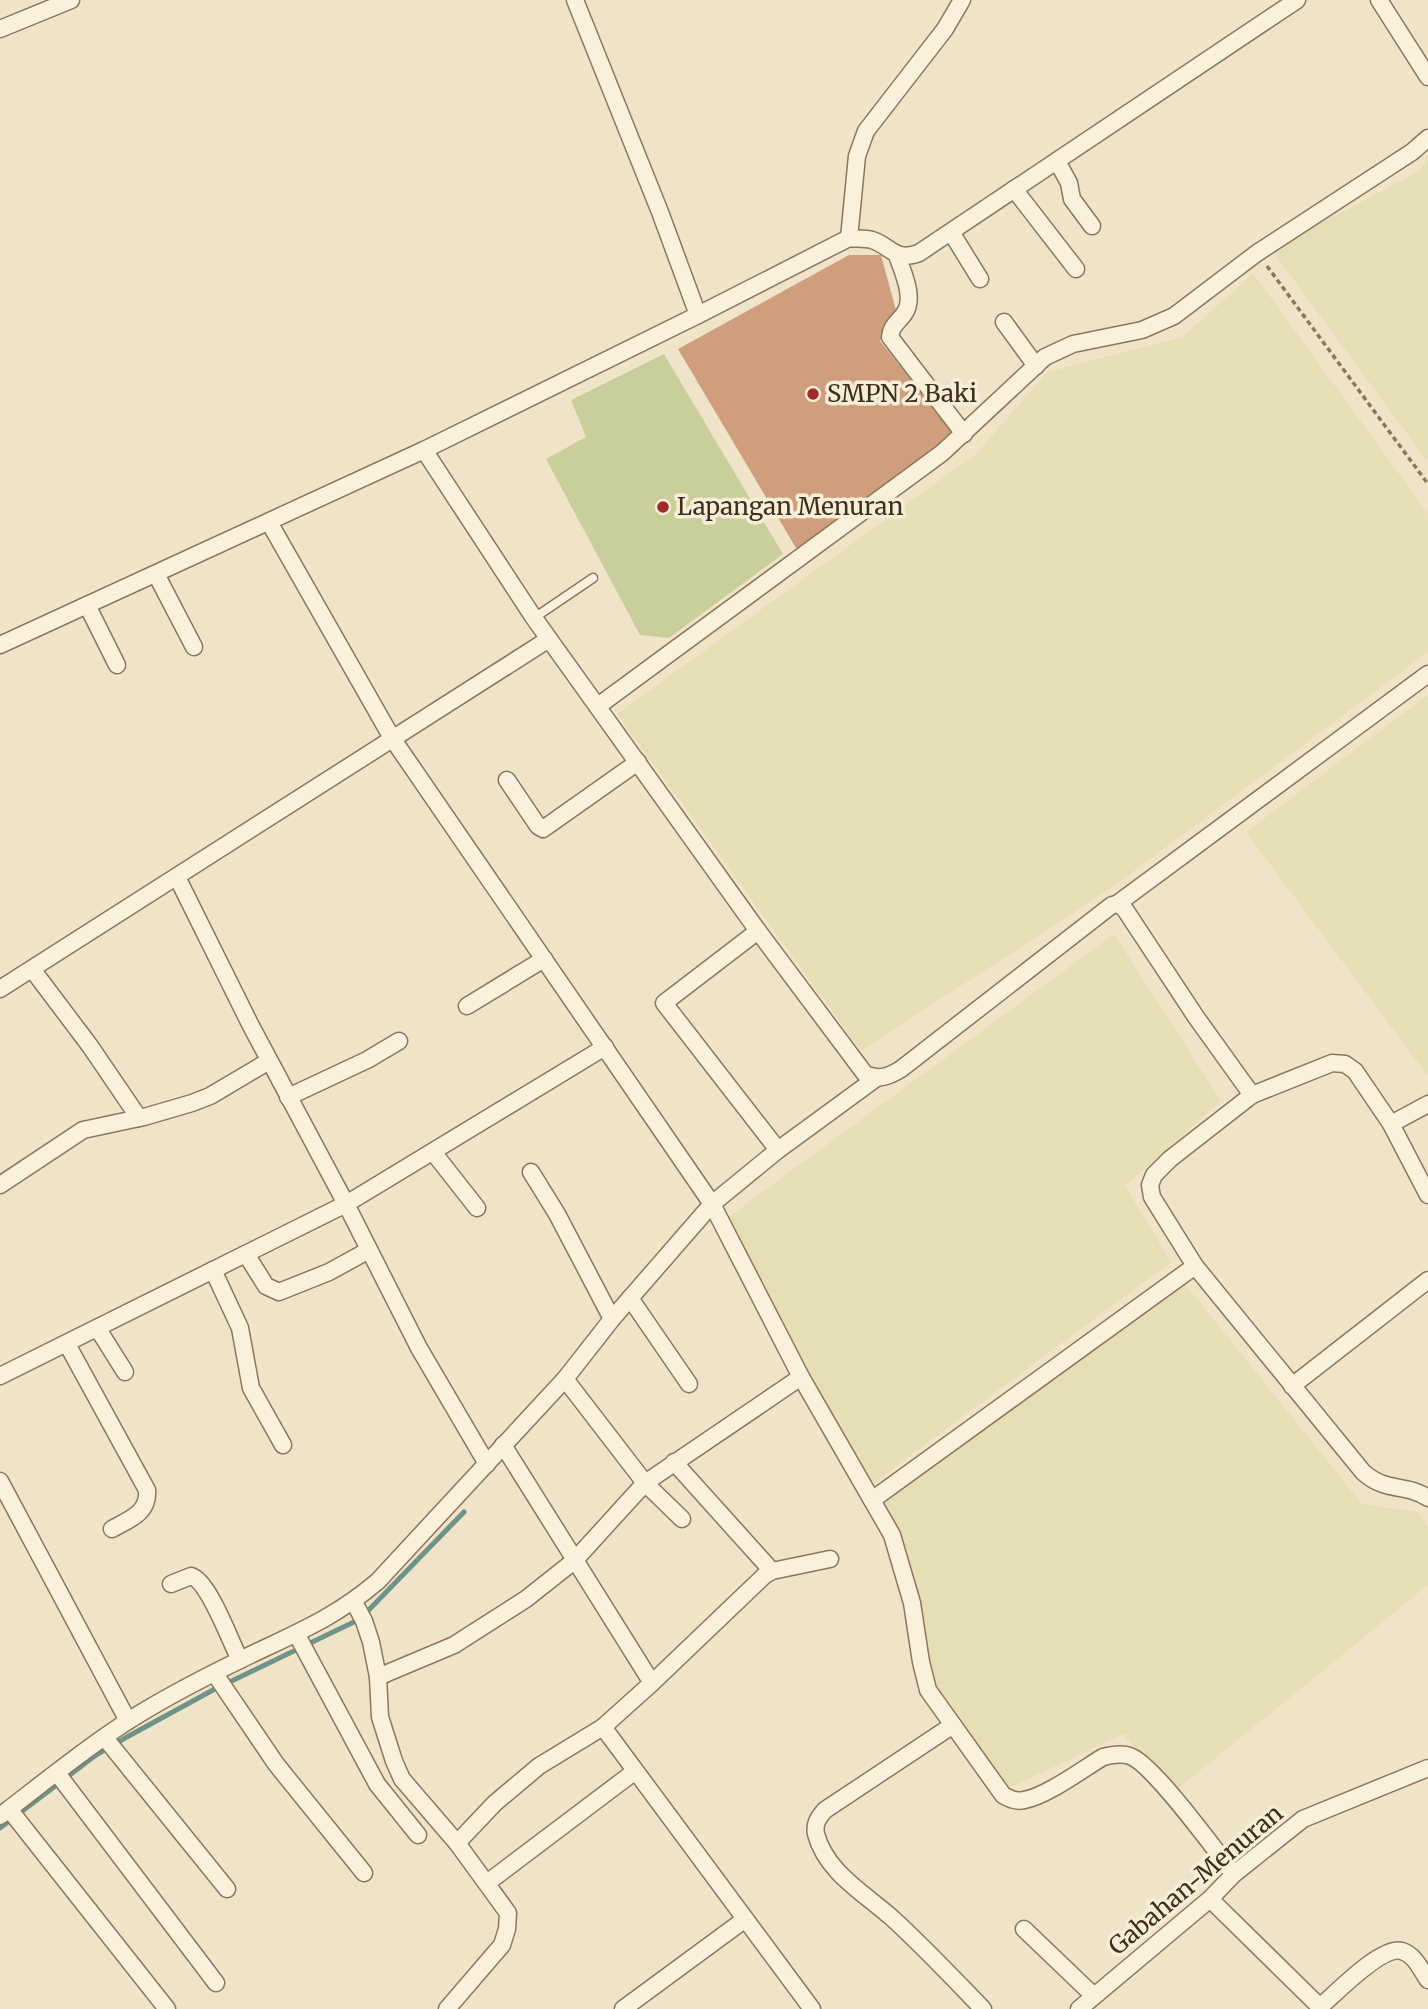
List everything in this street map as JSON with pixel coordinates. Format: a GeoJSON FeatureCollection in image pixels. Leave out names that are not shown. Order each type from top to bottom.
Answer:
{"type":"FeatureCollection","features":[{"type":"Feature","properties":{"kind":"street"},"geometry":{"type":"LineString","coordinates":[[0,29],[71,0]]}},
{"type":"Feature","properties":{"kind":"street"},"geometry":{"type":"LineString","coordinates":[[575,0],[698,315]]}},
{"type":"Feature","properties":{"kind":"street"},"geometry":{"type":"LineString","coordinates":[[849,238],[858,156],[866,131],[945,29],[962,0]]}},
{"type":"Feature","properties":{"kind":"street"},"geometry":{"type":"LineString","coordinates":[[0,645],[424,450],[849,238],[872,240],[897,255],[910,256],[919,253],[1297,0]]}},
{"type":"Feature","properties":{"kind":"street"},"geometry":{"type":"LineString","coordinates":[[1379,0],[1428,77]]}},
{"type":"Feature","properties":{"kind":"street"},"geometry":{"type":"LineString","coordinates":[[598,706],[916,473],[964,434],[1054,351],[1073,344],[1142,330],[1174,316],[1257,253],[1412,152],[1428,138]]}},
{"type":"Feature","properties":{"kind":"street"},"geometry":{"type":"LineString","coordinates":[[1057,161],[1069,183],[1072,199],[1092,226]]}},
{"type":"Feature","properties":{"kind":"street"},"geometry":{"type":"LineString","coordinates":[[1014,189],[1076,269]]}},
{"type":"Feature","properties":{"kind":"street"},"geometry":{"type":"LineString","coordinates":[[951,232],[980,279]]}},
{"type":"Feature","properties":{"kind":"street"},"geometry":{"type":"LineString","coordinates":[[897,255],[909,302],[892,328],[890,337],[964,434]]}},
{"type":"Feature","properties":{"kind":"street"},"geometry":{"type":"LineString","coordinates":[[1004,322],[1036,366]]}},
{"type":"Feature","properties":{"kind":"street"},"geometry":{"type":"LineString","coordinates":[[424,450],[534,618],[758,931],[865,1074],[875,1079]]}},
{"type":"Feature","properties":{"kind":"street"},"geometry":{"type":"LineString","coordinates":[[270,522],[392,738],[712,1204],[801,1377],[892,1535],[912,1603],[928,1690],[1003,1796],[1013,1800],[1025,1800],[1037,1796],[1103,1758],[1114,1754],[1129,1756],[1158,1779],[1234,1874]]}},
{"type":"Feature","properties":{"kind":"street"},"geometry":{"type":"LineString","coordinates":[[156,574],[194,648]]}},
{"type":"Feature","properties":{"kind":"street"},"geometry":{"type":"LineString","coordinates":[[87,605],[117,665]]}},
{"type":"Feature","properties":{"kind":"street"},"geometry":{"type":"LineString","coordinates":[[0,989],[549,639]]}},
{"type":"Feature","properties":{"kind":"street"},"geometry":{"type":"LineString","coordinates":[[167,2009],[5,1812],[128,1721],[240,1660],[360,1612],[411,1548],[565,1379],[612,1319],[712,1204],[778,1150],[875,1079],[901,1069],[1112,905],[1117,904],[1428,674]]}},
{"type":"Feature","properties":{"kind":"street"},"geometry":{"type":"LineString","coordinates":[[507,780],[543,829],[638,762]]}},
{"type":"Feature","properties":{"kind":"street"},"geometry":{"type":"LineString","coordinates":[[177,877],[269,1061],[419,1348],[488,1464]]}},
{"type":"Feature","properties":{"kind":"street"},"geometry":{"type":"LineString","coordinates":[[1117,904],[1124,908],[1196,1017],[1252,1095]]}},
{"type":"Feature","properties":{"kind":"street"},"geometry":{"type":"LineString","coordinates":[[758,931],[664,1003],[778,1150]]}},
{"type":"Feature","properties":{"kind":"street"},"geometry":{"type":"LineString","coordinates":[[467,1006],[544,959]]}},
{"type":"Feature","properties":{"kind":"street"},"geometry":{"type":"LineString","coordinates":[[32,969],[90,1046],[139,1118]]}},
{"type":"Feature","properties":{"kind":"street"},"geometry":{"type":"LineString","coordinates":[[288,1097],[367,1060],[398,1041]]}},
{"type":"Feature","properties":{"kind":"street"},"geometry":{"type":"LineString","coordinates":[[0,1376],[346,1204],[605,1047]]}},
{"type":"Feature","properties":{"kind":"street"},"geometry":{"type":"LineString","coordinates":[[0,1185],[83,1130],[139,1118],[210,1096],[269,1061]]}},
{"type":"Feature","properties":{"kind":"street"},"geometry":{"type":"LineString","coordinates":[[1428,1195],[1391,1124],[1356,1072],[1345,1064],[1332,1063],[1252,1095],[1170,1159],[1154,1175],[1150,1185],[1152,1197],[1195,1266],[1370,1478],[1380,1485],[1413,1491],[1428,1498]]}},
{"type":"Feature","properties":{"kind":"street"},"geometry":{"type":"LineString","coordinates":[[1391,1124],[1428,1104]]}},
{"type":"Feature","properties":{"kind":"street"},"geometry":{"type":"LineString","coordinates":[[433,1152],[477,1208]]}},
{"type":"Feature","properties":{"kind":"street"},"geometry":{"type":"LineString","coordinates":[[531,1172],[557,1214],[612,1319]]}},
{"type":"Feature","properties":{"kind":"street"},"geometry":{"type":"LineString","coordinates":[[246,1254],[265,1286],[279,1292],[329,1272],[369,1250]]}},
{"type":"Feature","properties":{"kind":"street"},"geometry":{"type":"LineString","coordinates":[[872,1500],[1195,1266]]}},
{"type":"Feature","properties":{"kind":"street"},"geometry":{"type":"LineString","coordinates":[[213,1270],[240,1328],[251,1388],[283,1445]]}},
{"type":"Feature","properties":{"kind":"street"},"geometry":{"type":"LineString","coordinates":[[1292,1385],[1428,1280]]}},
{"type":"Feature","properties":{"kind":"street"},"geometry":{"type":"LineString","coordinates":[[630,1298],[689,1384]]}},
{"type":"Feature","properties":{"kind":"street"},"geometry":{"type":"LineString","coordinates":[[98,1329],[125,1372]]}},
{"type":"Feature","properties":{"kind":"street"},"geometry":{"type":"LineString","coordinates":[[67,1344],[147,1490],[147,1502],[143,1511],[113,1529]]}},
{"type":"Feature","properties":{"kind":"street"},"geometry":{"type":"LineString","coordinates":[[378,1677],[454,1645],[527,1599],[574,1561],[645,1483],[801,1377]]}},
{"type":"Feature","properties":{"kind":"street"},"geometry":{"type":"LineString","coordinates":[[565,1379],[645,1483],[682,1519]]}},
{"type":"Feature","properties":{"kind":"street"},"geometry":{"type":"LineString","coordinates":[[503,1445],[652,1683]]}},
{"type":"Feature","properties":{"kind":"street"},"geometry":{"type":"LineString","coordinates":[[674,1462],[772,1572]]}},
{"type":"Feature","properties":{"kind":"street"},"geometry":{"type":"LineString","coordinates":[[0,1481],[128,1721]]}},
{"type":"Feature","properties":{"kind":"street"},"geometry":{"type":"LineString","coordinates":[[457,1843],[495,1803],[539,1766],[603,1727],[772,1572],[831,1559]]}},
{"type":"Feature","properties":{"kind":"street"},"geometry":{"type":"LineString","coordinates":[[171,1584],[191,1576],[198,1579],[207,1591],[240,1660]]}},
{"type":"Feature","properties":{"kind":"street"},"geometry":{"type":"LineString","coordinates":[[360,1612],[378,1677],[380,1717],[402,1779],[457,1843],[508,1913],[508,1929],[502,1945],[447,2009]]}},
{"type":"Feature","properties":{"kind":"street"},"geometry":{"type":"LineString","coordinates":[[297,1635],[377,1784],[418,1835]]}},
{"type":"Feature","properties":{"kind":"street"},"geometry":{"type":"LineString","coordinates":[[215,1674],[268,1754],[364,1873]]}},
{"type":"Feature","properties":{"kind":"street"},"geometry":{"type":"LineString","coordinates":[[954,1725],[824,1810],[818,1818],[816,1836],[845,1879],[890,1916],[983,2009]]}},
{"type":"Feature","properties":{"kind":"street"},"geometry":{"type":"LineString","coordinates":[[603,1727],[812,2009]]}},
{"type":"Feature","properties":{"kind":"street"},"geometry":{"type":"LineString","coordinates":[[105,1738],[227,1889]]}},
{"type":"Feature","properties":{"kind":"street","name":"Gabahan-Menuran"},"geometry":{"type":"LineString","coordinates":[[1079,2009],[1210,1899],[1234,1874],[1303,1819],[1428,1768]]}},
{"type":"Feature","properties":{"kind":"street"},"geometry":{"type":"LineString","coordinates":[[487,1883],[634,1772]]}},
{"type":"Feature","properties":{"kind":"street"},"geometry":{"type":"LineString","coordinates":[[57,1773],[216,1983]]}},
{"type":"Feature","properties":{"kind":"street"},"geometry":{"type":"LineString","coordinates":[[1210,1899],[1321,2008],[1375,1959],[1392,1951],[1401,1951],[1412,1956],[1428,1980]]}},
{"type":"Feature","properties":{"kind":"street"},"geometry":{"type":"LineString","coordinates":[[623,2009],[744,1920]]}},
{"type":"Feature","properties":{"kind":"street"},"geometry":{"type":"LineString","coordinates":[[1024,1929],[1094,1996]]}},
{"type":"Feature","properties":{"kind":"lane"},"geometry":{"type":"LineString","coordinates":[[534,618],[593,578]]}},
{"type":"Feature","properties":{"kind":"path"},"geometry":{"type":"LineString","coordinates":[[1257,253],[1428,484]]}},
{"type":"Feature","properties":{"kind":"shaded area"},"geometry":{"type":"Polygon","coordinates":[[[1428,159],[1428,462],[1271,249],[1418,172],[1428,159]]]}},
{"type":"Feature","properties":{"kind":"shaded area"},"geometry":{"type":"Polygon","coordinates":[[[1253,273],[1428,514],[1428,652],[1111,888],[861,1051],[617,714],[977,453],[1047,372],[1183,337],[1253,273]]]}},
{"type":"Feature","properties":{"kind":"shaded area"},"geometry":{"type":"Polygon","coordinates":[[[1428,695],[1428,1076],[1246,832],[1428,695]]]}},
{"type":"Feature","properties":{"kind":"shaded area"},"geometry":{"type":"Polygon","coordinates":[[[1114,934],[1221,1101],[1125,1186],[1171,1262],[868,1487],[723,1221],[1114,934]]]}},
{"type":"Feature","properties":{"kind":"shaded area"},"geometry":{"type":"Polygon","coordinates":[[[1185,1284],[1362,1504],[1418,1512],[1428,1527],[1428,1585],[1175,1791],[1123,1734],[1003,1791],[932,1681],[883,1503],[1185,1284]]]}},
{"type":"Feature","properties":{"kind":"green space","name":"Lapangan Menuran"},"geometry":{"type":"Polygon","coordinates":[[[664,354],[783,554],[669,638],[640,635],[546,459],[586,437],[571,400],[664,354]]]}},
{"type":"Feature","properties":{"kind":"building","name":"SMPN 2 Baki"},"geometry":{"type":"Polygon","coordinates":[[[849,255],[881,255],[897,314],[880,341],[958,438],[799,553],[678,349],[849,255]]]}},
{"type":"Feature","properties":{"kind":"waterway"},"geometry":{"type":"LineString","coordinates":[[0,1828],[96,1755],[125,1738],[213,1690],[360,1619],[464,1512]]}},
{"type":"Feature","properties":{"kind":"place","name":"SMPN 2 Baki"},"geometry":{"type":"Point","coordinates":[813,394]}},
{"type":"Feature","properties":{"kind":"place","name":"Lapangan Menuran"},"geometry":{"type":"Point","coordinates":[663,507]}}]}
